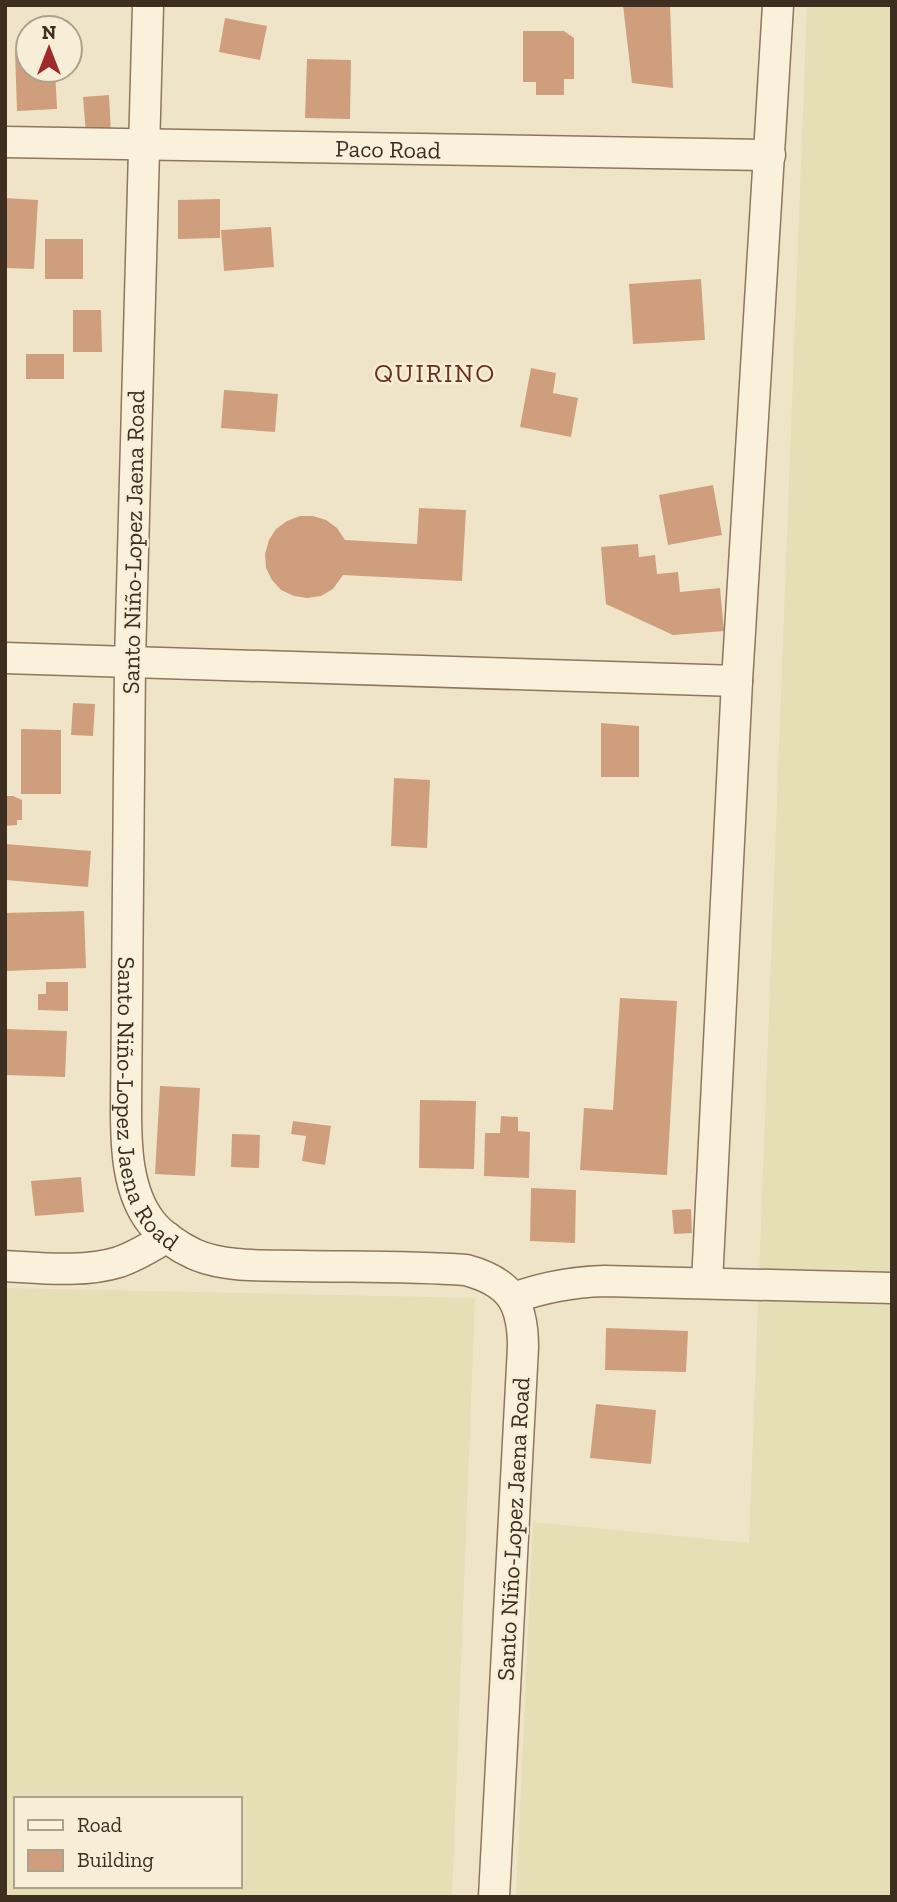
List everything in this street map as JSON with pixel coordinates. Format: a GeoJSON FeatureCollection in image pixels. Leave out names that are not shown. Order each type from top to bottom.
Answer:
{"type":"FeatureCollection","features":[{"type":"Feature","properties":{"kind":"street","name":"Santo Niño-Lopez Jaena Road"},"geometry":{"type":"LineString","coordinates":[[148,5],[130,661],[126,1139],[130,1169],[138,1199],[151,1223],[194,1254],[227,1263],[466,1270],[484,1275],[500,1284],[514,1298],[520,1314],[523,1347],[494,1897]]}},
{"type":"Feature","properties":{"kind":"street"},"geometry":{"type":"LineString","coordinates":[[707,1283],[737,681],[778,5]]}},
{"type":"Feature","properties":{"kind":"street","name":"Paco Road"},"geometry":{"type":"LineString","coordinates":[[5,142],[770,155]]}},
{"type":"Feature","properties":{"kind":"street"},"geometry":{"type":"LineString","coordinates":[[5,658],[737,681]]}},
{"type":"Feature","properties":{"kind":"street"},"geometry":{"type":"LineString","coordinates":[[5,1266],[81,1267],[116,1263],[142,1253],[167,1237]]}},
{"type":"Feature","properties":{"kind":"street"},"geometry":{"type":"LineString","coordinates":[[514,1298],[541,1288],[574,1282],[892,1288]]}},
{"type":"Feature","properties":{"kind":"shaded area"},"geometry":{"type":"Polygon","coordinates":[[[807,5],[892,5],[892,1897],[516,1897],[533,1522],[749,1543],[807,5]]]}},
{"type":"Feature","properties":{"kind":"shaded area"},"geometry":{"type":"Polygon","coordinates":[[[5,1288],[475,1298],[452,1897],[5,1897],[5,1288]]]}},
{"type":"Feature","properties":{"kind":"building"},"geometry":{"type":"Polygon","coordinates":[[[623,5],[670,5],[673,88],[632,83],[623,5]]]}},
{"type":"Feature","properties":{"kind":"building"},"geometry":{"type":"Polygon","coordinates":[[[225,18],[267,26],[260,60],[219,52],[225,18]]]}},
{"type":"Feature","properties":{"kind":"building"},"geometry":{"type":"Polygon","coordinates":[[[523,31],[564,31],[574,38],[574,79],[564,79],[564,95],[536,95],[536,82],[523,82],[523,31]]]}},
{"type":"Feature","properties":{"kind":"building"},"geometry":{"type":"Polygon","coordinates":[[[307,59],[351,60],[350,119],[305,118],[307,59]]]}},
{"type":"Feature","properties":{"kind":"building"},"geometry":{"type":"Polygon","coordinates":[[[16,84],[56,84],[57,109],[17,111],[16,84]]]}},
{"type":"Feature","properties":{"kind":"building"},"geometry":{"type":"Polygon","coordinates":[[[109,95],[111,133],[86,134],[83,97],[109,95]]]}},
{"type":"Feature","properties":{"kind":"building"},"geometry":{"type":"Polygon","coordinates":[[[5,198],[38,200],[34,269],[5,268],[5,198]]]}},
{"type":"Feature","properties":{"kind":"building"},"geometry":{"type":"Polygon","coordinates":[[[220,199],[220,238],[178,239],[178,200],[220,199]]]}},
{"type":"Feature","properties":{"kind":"building"},"geometry":{"type":"Polygon","coordinates":[[[271,227],[274,267],[224,271],[221,230],[271,227]]]}},
{"type":"Feature","properties":{"kind":"building"},"geometry":{"type":"Polygon","coordinates":[[[45,239],[83,239],[83,279],[45,279],[45,239]]]}},
{"type":"Feature","properties":{"kind":"building"},"geometry":{"type":"Polygon","coordinates":[[[701,279],[705,340],[633,344],[629,284],[701,279]]]}},
{"type":"Feature","properties":{"kind":"building"},"geometry":{"type":"Polygon","coordinates":[[[73,310],[101,310],[102,352],[73,352],[73,310]]]}},
{"type":"Feature","properties":{"kind":"building"},"geometry":{"type":"Polygon","coordinates":[[[26,354],[64,354],[64,379],[26,379],[26,354]]]}},
{"type":"Feature","properties":{"kind":"building"},"geometry":{"type":"Polygon","coordinates":[[[531,368],[556,373],[553,393],[578,398],[571,437],[520,427],[531,368]]]}},
{"type":"Feature","properties":{"kind":"building"},"geometry":{"type":"Polygon","coordinates":[[[224,390],[278,394],[275,432],[221,428],[224,390]]]}},
{"type":"Feature","properties":{"kind":"building"},"geometry":{"type":"Polygon","coordinates":[[[713,485],[722,535],[668,545],[659,495],[713,485]]]}},
{"type":"Feature","properties":{"kind":"building"},"geometry":{"type":"Polygon","coordinates":[[[419,508],[466,510],[462,581],[343,575],[333,589],[321,596],[307,598],[281,590],[266,568],[265,554],[269,540],[276,529],[287,521],[300,516],[313,516],[326,520],[337,528],[345,540],[417,544],[419,508]]]}},
{"type":"Feature","properties":{"kind":"building"},"geometry":{"type":"Polygon","coordinates":[[[638,544],[639,557],[655,555],[657,574],[678,572],[680,592],[720,588],[724,631],[673,635],[606,604],[601,547],[638,544]]]}},
{"type":"Feature","properties":{"kind":"building"},"geometry":{"type":"Polygon","coordinates":[[[73,703],[95,704],[93,736],[71,735],[73,703]]]}},
{"type":"Feature","properties":{"kind":"building"},"geometry":{"type":"Polygon","coordinates":[[[601,723],[639,726],[639,777],[601,777],[601,723]]]}},
{"type":"Feature","properties":{"kind":"building"},"geometry":{"type":"Polygon","coordinates":[[[21,729],[61,730],[61,794],[21,794],[21,729]]]}},
{"type":"Feature","properties":{"kind":"building"},"geometry":{"type":"Polygon","coordinates":[[[394,778],[430,780],[427,848],[391,846],[394,778]]]}},
{"type":"Feature","properties":{"kind":"building"},"geometry":{"type":"Polygon","coordinates":[[[5,796],[22,800],[22,820],[17,820],[17,825],[5,826],[5,796]]]}},
{"type":"Feature","properties":{"kind":"building"},"geometry":{"type":"Polygon","coordinates":[[[5,844],[91,851],[88,887],[5,880],[5,844]]]}},
{"type":"Feature","properties":{"kind":"building"},"geometry":{"type":"Polygon","coordinates":[[[84,911],[86,968],[5,971],[5,913],[84,911]]]}},
{"type":"Feature","properties":{"kind":"building"},"geometry":{"type":"Polygon","coordinates":[[[46,982],[68,982],[68,1011],[38,1010],[38,994],[46,994],[46,982]]]}},
{"type":"Feature","properties":{"kind":"building"},"geometry":{"type":"Polygon","coordinates":[[[620,998],[677,1001],[667,1175],[580,1170],[584,1108],[613,1110],[620,998]]]}},
{"type":"Feature","properties":{"kind":"building"},"geometry":{"type":"Polygon","coordinates":[[[5,1029],[67,1031],[65,1077],[5,1075],[5,1029]]]}},
{"type":"Feature","properties":{"kind":"building"},"geometry":{"type":"Polygon","coordinates":[[[160,1086],[200,1088],[195,1176],[155,1174],[160,1086]]]}},
{"type":"Feature","properties":{"kind":"building"},"geometry":{"type":"Polygon","coordinates":[[[420,1100],[476,1101],[474,1169],[419,1168],[420,1100]]]}},
{"type":"Feature","properties":{"kind":"building"},"geometry":{"type":"Polygon","coordinates":[[[501,1116],[518,1117],[518,1131],[530,1132],[529,1178],[484,1176],[485,1133],[500,1133],[501,1116]]]}},
{"type":"Feature","properties":{"kind":"building"},"geometry":{"type":"Polygon","coordinates":[[[293,1121],[331,1126],[325,1165],[302,1161],[306,1136],[291,1134],[293,1121]]]}},
{"type":"Feature","properties":{"kind":"building"},"geometry":{"type":"Polygon","coordinates":[[[232,1134],[260,1135],[259,1168],[231,1167],[232,1134]]]}},
{"type":"Feature","properties":{"kind":"building"},"geometry":{"type":"Polygon","coordinates":[[[81,1177],[84,1212],[35,1216],[31,1181],[81,1177]]]}},
{"type":"Feature","properties":{"kind":"building"},"geometry":{"type":"Polygon","coordinates":[[[531,1188],[576,1190],[575,1243],[530,1241],[531,1188]]]}},
{"type":"Feature","properties":{"kind":"building"},"geometry":{"type":"Polygon","coordinates":[[[691,1209],[692,1233],[674,1234],[672,1210],[691,1209]]]}},
{"type":"Feature","properties":{"kind":"building"},"geometry":{"type":"Polygon","coordinates":[[[606,1328],[688,1331],[686,1372],[605,1370],[606,1328]]]}},
{"type":"Feature","properties":{"kind":"building"},"geometry":{"type":"Polygon","coordinates":[[[596,1404],[656,1410],[651,1464],[590,1458],[596,1404]]]}},
{"type":"Feature","properties":{"kind":"district","name":"QUIRINO"},"geometry":{"type":"Point","coordinates":[435,373]}}]}
